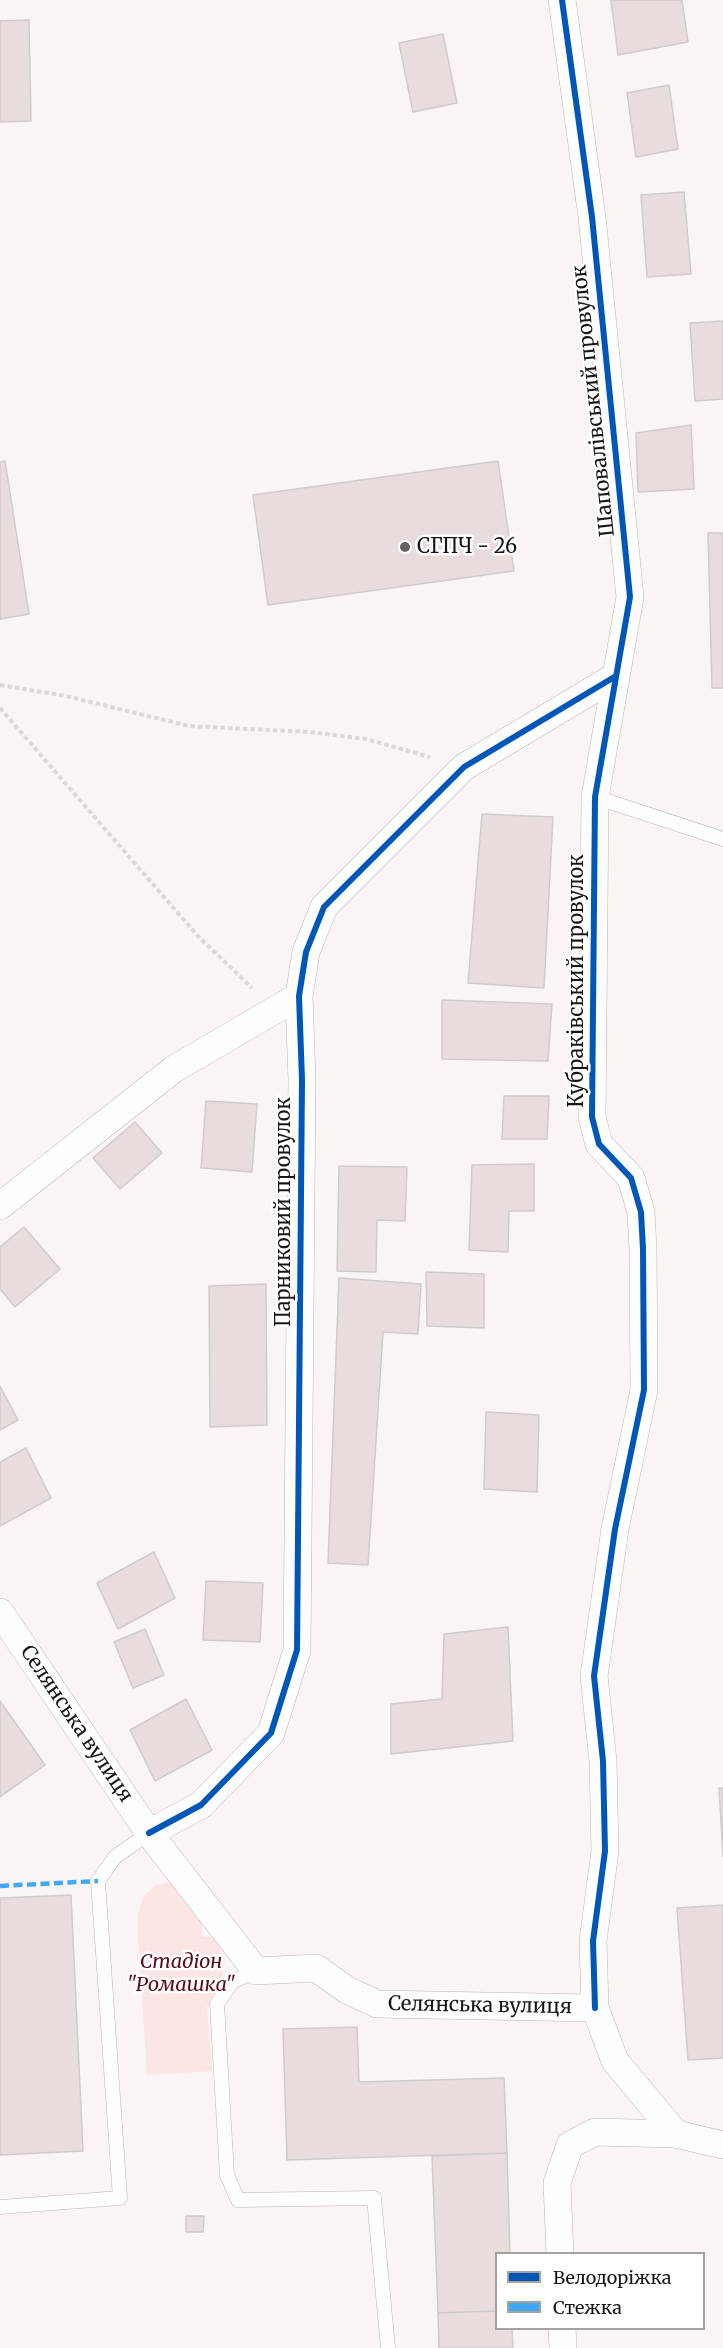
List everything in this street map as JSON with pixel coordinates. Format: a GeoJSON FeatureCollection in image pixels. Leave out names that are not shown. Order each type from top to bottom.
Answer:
{"type":"FeatureCollection","features":[{"type":"Feature","properties":{"kind":"street","name":"Шаповалівський провулок"},"geometry":{"type":"LineString","coordinates":[[562,0],[592,217],[630,597],[595,797]]}},
{"type":"Feature","properties":{"kind":"street","name":"Парниковий провулок"},"geometry":{"type":"LineString","coordinates":[[149,1833],[201,1805],[271,1733],[297,1650],[302,1080],[298,996],[306,952],[324,907],[464,767],[616,676]]}},
{"type":"Feature","properties":{"kind":"street","name":"Кубраківський провулок"},"geometry":{"type":"LineString","coordinates":[[595,797],[592,1117],[599,1144],[631,1178],[641,1212],[644,1390],[615,1529],[594,1676],[603,1761],[605,1851],[593,1941],[595,2008]]}},
{"type":"Feature","properties":{"kind":"street"},"geometry":{"type":"LineString","coordinates":[[0,1206],[174,1069],[298,996]]}},
{"type":"Feature","properties":{"kind":"street","name":"Селянська вулиця"},"geometry":{"type":"LineString","coordinates":[[0,1612],[149,1833],[256,1971],[316,1968],[346,1990],[377,2004],[595,2008],[615,2061],[676,2134]]}},
{"type":"Feature","properties":{"kind":"street"},"geometry":{"type":"LineString","coordinates":[[560,2252],[557,2183],[570,2145],[595,2132],[676,2134],[723,2145]]}},
{"type":"Feature","properties":{"kind":"street"},"geometry":{"type":"LineString","coordinates":[[562,2330],[563,2348]]}},
{"type":"Feature","properties":{"kind":"lane"},"geometry":{"type":"LineString","coordinates":[[595,797],[723,839]]}},
{"type":"Feature","properties":{"kind":"lane"},"geometry":{"type":"LineString","coordinates":[[0,2207],[120,2198],[98,1881],[115,1857],[149,1833]]}},
{"type":"Feature","properties":{"kind":"lane"},"geometry":{"type":"LineString","coordinates":[[256,1971],[232,1982],[217,2004],[227,2175],[238,2200],[374,2198],[388,2348]]}},
{"type":"Feature","properties":{"kind":"path"},"geometry":{"type":"LineString","coordinates":[[0,685],[66,696],[189,726],[309,732],[366,739],[464,767]]}},
{"type":"Feature","properties":{"kind":"path"},"geometry":{"type":"LineString","coordinates":[[0,708],[197,935],[275,1011]]}},
{"type":"Feature","properties":{"kind":"green space","name":"Стадіон \"Ромашка\""},"geometry":{"type":"Polygon","coordinates":[[[172,1882],[201,1918],[202,1937],[221,1937],[224,2005],[207,2006],[212,2071],[147,2075],[138,1913],[144,1896],[156,1885],[172,1882]]]}},
{"type":"Feature","properties":{"kind":"building"},"geometry":{"type":"Polygon","coordinates":[[[611,0],[682,0],[688,42],[618,55],[611,0]]]}},
{"type":"Feature","properties":{"kind":"building"},"geometry":{"type":"Polygon","coordinates":[[[29,20],[31,121],[0,122],[0,21],[29,20]]]}},
{"type":"Feature","properties":{"kind":"building"},"geometry":{"type":"Polygon","coordinates":[[[443,34],[457,103],[413,112],[399,43],[443,34]]]}},
{"type":"Feature","properties":{"kind":"building"},"geometry":{"type":"Polygon","coordinates":[[[669,85],[678,149],[636,157],[627,93],[669,85]]]}},
{"type":"Feature","properties":{"kind":"building"},"geometry":{"type":"Polygon","coordinates":[[[684,192],[691,274],[647,277],[641,195],[684,192]]]}},
{"type":"Feature","properties":{"kind":"building"},"geometry":{"type":"Polygon","coordinates":[[[723,321],[723,399],[695,401],[690,323],[723,321]]]}},
{"type":"Feature","properties":{"kind":"building"},"geometry":{"type":"Polygon","coordinates":[[[691,425],[694,489],[638,492],[636,433],[691,425]]]}},
{"type":"Feature","properties":{"kind":"building"},"geometry":{"type":"Polygon","coordinates":[[[5,461],[29,614],[0,619],[0,462],[5,461]]]}},
{"type":"Feature","properties":{"kind":"building"},"geometry":{"type":"Polygon","coordinates":[[[498,461],[514,571],[268,605],[253,495],[498,461]]]}},
{"type":"Feature","properties":{"kind":"building"},"geometry":{"type":"Polygon","coordinates":[[[708,533],[723,533],[723,688],[712,688],[708,533]]]}},
{"type":"Feature","properties":{"kind":"building"},"geometry":{"type":"Polygon","coordinates":[[[482,814],[553,817],[544,988],[468,983],[482,814]]]}},
{"type":"Feature","properties":{"kind":"building"},"geometry":{"type":"Polygon","coordinates":[[[442,1000],[552,1004],[548,1061],[442,1059],[442,1000]]]}},
{"type":"Feature","properties":{"kind":"building"},"geometry":{"type":"Polygon","coordinates":[[[504,1096],[549,1096],[547,1139],[502,1139],[504,1096]]]}},
{"type":"Feature","properties":{"kind":"building"},"geometry":{"type":"Polygon","coordinates":[[[206,1101],[257,1104],[252,1172],[201,1168],[206,1101]]]}},
{"type":"Feature","properties":{"kind":"building"},"geometry":{"type":"Polygon","coordinates":[[[135,1122],[162,1153],[120,1189],[93,1158],[135,1122]]]}},
{"type":"Feature","properties":{"kind":"building"},"geometry":{"type":"Polygon","coordinates":[[[534,1164],[534,1211],[509,1211],[508,1252],[469,1250],[472,1165],[534,1164]]]}},
{"type":"Feature","properties":{"kind":"building"},"geometry":{"type":"Polygon","coordinates":[[[339,1166],[407,1167],[405,1221],[377,1220],[376,1272],[337,1271],[339,1166]]]}},
{"type":"Feature","properties":{"kind":"building"},"geometry":{"type":"Polygon","coordinates":[[[24,1227],[60,1269],[15,1307],[0,1289],[0,1247],[24,1227]]]}},
{"type":"Feature","properties":{"kind":"building"},"geometry":{"type":"Polygon","coordinates":[[[426,1272],[484,1274],[484,1328],[427,1326],[426,1272]]]}},
{"type":"Feature","properties":{"kind":"building"},"geometry":{"type":"Polygon","coordinates":[[[339,1278],[421,1284],[418,1334],[383,1332],[368,1565],[328,1563],[339,1278]]]}},
{"type":"Feature","properties":{"kind":"building"},"geometry":{"type":"Polygon","coordinates":[[[266,1284],[267,1425],[210,1427],[209,1286],[266,1284]]]}},
{"type":"Feature","properties":{"kind":"building"},"geometry":{"type":"Polygon","coordinates":[[[0,1386],[18,1420],[0,1430],[0,1386]]]}},
{"type":"Feature","properties":{"kind":"building"},"geometry":{"type":"Polygon","coordinates":[[[486,1412],[539,1415],[537,1492],[484,1489],[486,1412]]]}},
{"type":"Feature","properties":{"kind":"building"},"geometry":{"type":"Polygon","coordinates":[[[26,1448],[51,1498],[0,1526],[0,1462],[26,1448]]]}},
{"type":"Feature","properties":{"kind":"building"},"geometry":{"type":"Polygon","coordinates":[[[154,1552],[175,1598],[118,1629],[97,1583],[154,1552]]]}},
{"type":"Feature","properties":{"kind":"building"},"geometry":{"type":"Polygon","coordinates":[[[206,1581],[263,1583],[260,1642],[203,1640],[206,1581]]]}},
{"type":"Feature","properties":{"kind":"building"},"geometry":{"type":"Polygon","coordinates":[[[508,1627],[513,1741],[391,1754],[391,1704],[442,1699],[444,1634],[508,1627]]]}},
{"type":"Feature","properties":{"kind":"building"},"geometry":{"type":"Polygon","coordinates":[[[145,1629],[164,1675],[133,1688],[114,1642],[145,1629]]]}},
{"type":"Feature","properties":{"kind":"building"},"geometry":{"type":"Polygon","coordinates":[[[186,1699],[212,1750],[155,1781],[130,1730],[186,1699]]]}},
{"type":"Feature","properties":{"kind":"building"},"geometry":{"type":"Polygon","coordinates":[[[0,1701],[45,1765],[0,1797],[0,1701]]]}},
{"type":"Feature","properties":{"kind":"building"},"geometry":{"type":"Polygon","coordinates":[[[719,1788],[723,1788],[723,1857],[719,1788]]]}},
{"type":"Feature","properties":{"kind":"building"},"geometry":{"type":"Polygon","coordinates":[[[71,1895],[83,2151],[0,2155],[0,1898],[71,1895]]]}},
{"type":"Feature","properties":{"kind":"building"},"geometry":{"type":"Polygon","coordinates":[[[723,1905],[723,2058],[688,2060],[677,1908],[723,1905]]]}},
{"type":"Feature","properties":{"kind":"building"},"geometry":{"type":"Polygon","coordinates":[[[357,2027],[359,2082],[504,2078],[507,2153],[287,2160],[283,2029],[357,2027]]]}},
{"type":"Feature","properties":{"kind":"building"},"geometry":{"type":"Polygon","coordinates":[[[507,2153],[510,2252],[495,2252],[495,2311],[438,2313],[432,2156],[507,2153]]]}},
{"type":"Feature","properties":{"kind":"building"},"geometry":{"type":"Polygon","coordinates":[[[186,2216],[204,2216],[203,2232],[186,2232],[186,2216]]]}},
{"type":"Feature","properties":{"kind":"building"},"geometry":{"type":"Polygon","coordinates":[[[495,2311],[495,2330],[512,2330],[513,2348],[439,2348],[438,2313],[495,2311]]]}},
{"type":"Feature","properties":{"kind":"marked path"},"geometry":{"type":"LineString","coordinates":[[0,1886],[98,1881]]}},
{"type":"Feature","properties":{"kind":"cycle path"},"geometry":{"type":"LineString","coordinates":[[562,0],[592,217],[630,597],[595,797],[592,1117],[599,1144],[631,1178],[641,1212],[643,1249],[644,1390],[615,1529],[594,1676],[603,1761],[605,1851],[593,1941],[595,2008]]}},
{"type":"Feature","properties":{"kind":"cycle path"},"geometry":{"type":"LineString","coordinates":[[149,1833],[201,1805],[271,1733],[297,1650],[302,1080],[299,996],[306,952],[324,907],[464,767],[616,676]]}},
{"type":"Feature","properties":{"kind":"place","name":"СГПЧ - 26"},"geometry":{"type":"Point","coordinates":[405,547]}}]}
